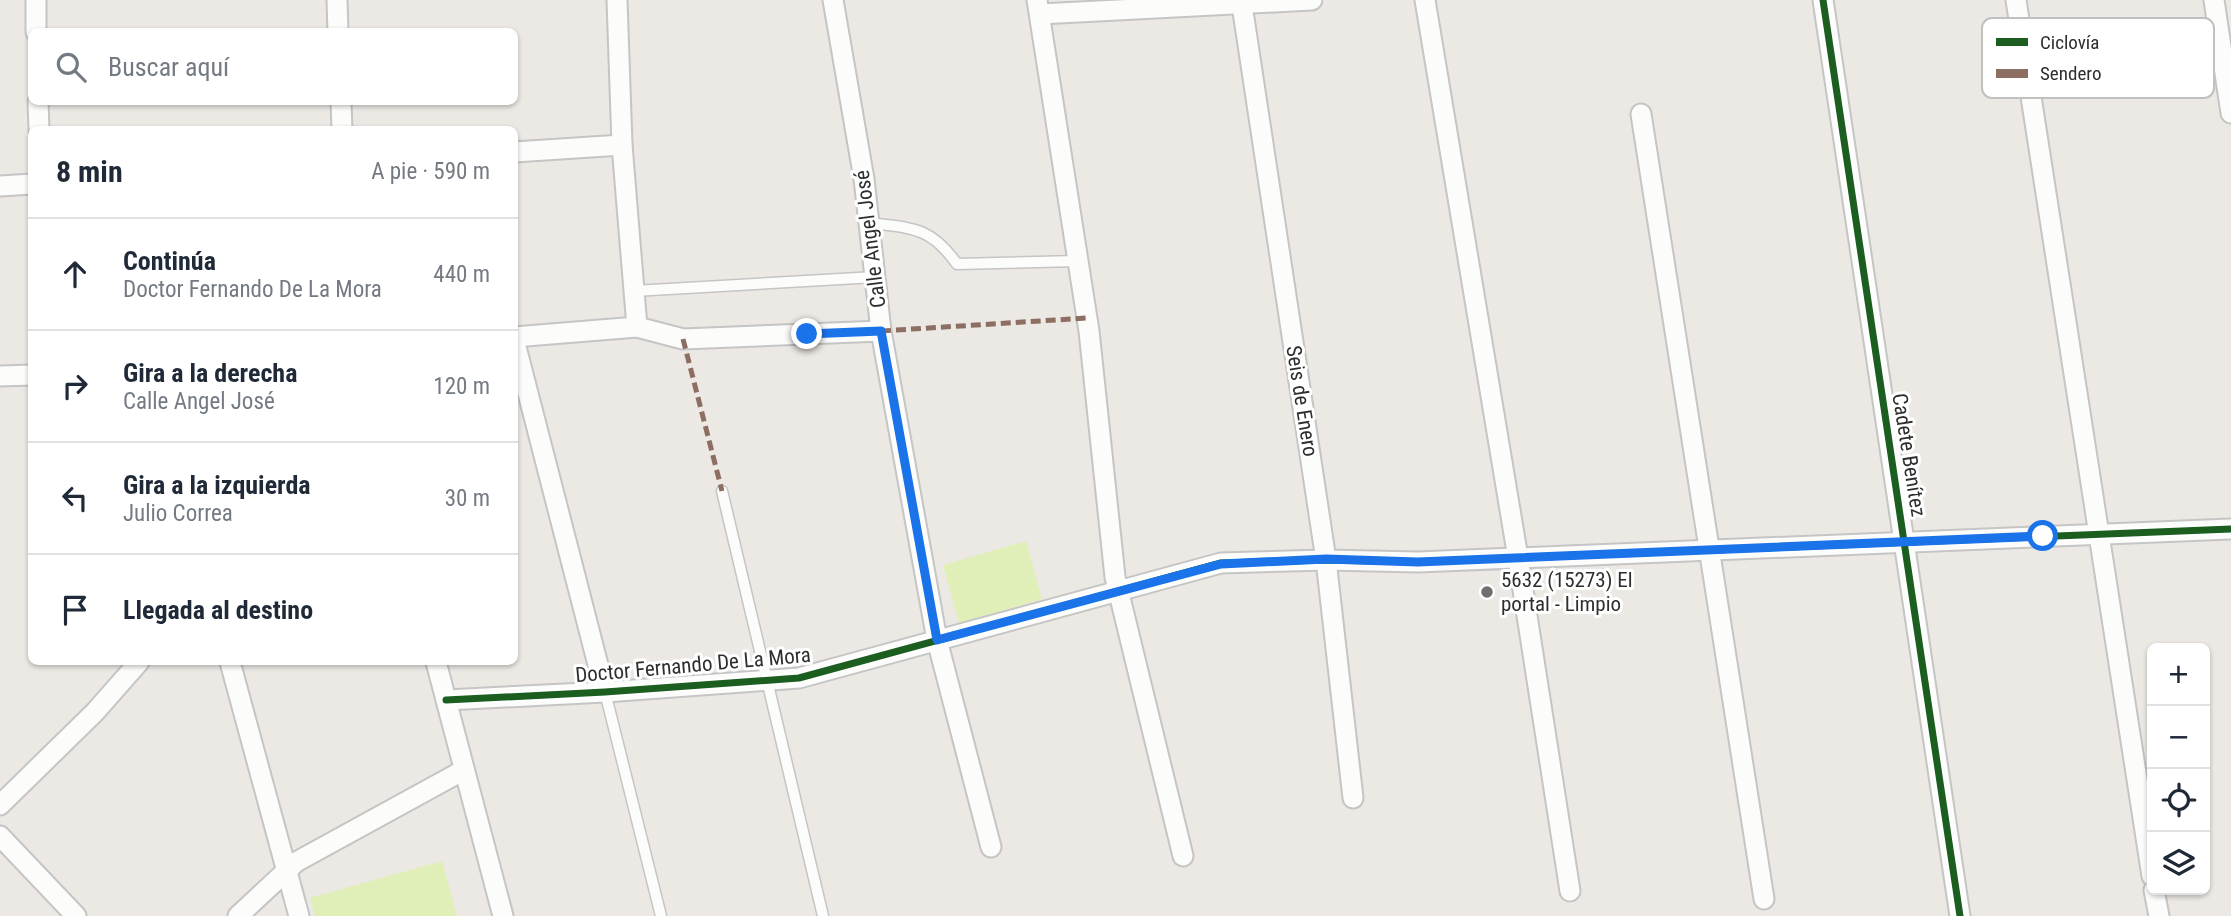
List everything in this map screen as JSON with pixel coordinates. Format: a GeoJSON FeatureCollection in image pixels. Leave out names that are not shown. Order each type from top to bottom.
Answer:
{"type":"FeatureCollection","features":[{"type":"Feature","properties":{"kind":"street"},"geometry":{"type":"LineString","coordinates":[[36,0],[36,28]]}},
{"type":"Feature","properties":{"kind":"street"},"geometry":{"type":"LineString","coordinates":[[337,0],[338,28]]}},
{"type":"Feature","properties":{"kind":"street"},"geometry":{"type":"LineString","coordinates":[[617,0],[622,145],[637,327]]}},
{"type":"Feature","properties":{"kind":"street","name":"Calle Angel José"},"geometry":{"type":"LineString","coordinates":[[833,0],[864,179],[881,331],[937,640],[990,847]]}},
{"type":"Feature","properties":{"kind":"street"},"geometry":{"type":"LineString","coordinates":[[1183,856],[1115,577],[1088,331],[1039,7],[1242,5],[1312,0]]}},
{"type":"Feature","properties":{"kind":"street"},"geometry":{"type":"LineString","coordinates":[[1425,0],[1518,558],[1570,891]]}},
{"type":"Feature","properties":{"kind":"street","name":"Cadete Benítez"},"geometry":{"type":"LineString","coordinates":[[1823,0],[1960,916]]}},
{"type":"Feature","properties":{"kind":"street"},"geometry":{"type":"LineString","coordinates":[[2016,0],[2019,18]]}},
{"type":"Feature","properties":{"kind":"street"},"geometry":{"type":"LineString","coordinates":[[2214,0],[2231,113]]}},
{"type":"Feature","properties":{"kind":"street","name":"Seis de Enero"},"geometry":{"type":"LineString","coordinates":[[1242,5],[1326,559],[1353,798]]}},
{"type":"Feature","properties":{"kind":"street"},"geometry":{"type":"LineString","coordinates":[[2031,98],[2147,844]]}},
{"type":"Feature","properties":{"kind":"street"},"geometry":{"type":"LineString","coordinates":[[38,105],[39,126]]}},
{"type":"Feature","properties":{"kind":"street"},"geometry":{"type":"LineString","coordinates":[[341,105],[342,126]]}},
{"type":"Feature","properties":{"kind":"street"},"geometry":{"type":"LineString","coordinates":[[1641,114],[1764,900]]}},
{"type":"Feature","properties":{"kind":"street"},"geometry":{"type":"LineString","coordinates":[[518,152],[622,145]]}},
{"type":"Feature","properties":{"kind":"street"},"geometry":{"type":"LineString","coordinates":[[0,186],[28,184]]}},
{"type":"Feature","properties":{"kind":"street"},"geometry":{"type":"LineString","coordinates":[[518,338],[637,327],[683,339],[881,331]]}},
{"type":"Feature","properties":{"kind":"street"},"geometry":{"type":"LineString","coordinates":[[518,354],[605,692]]}},
{"type":"Feature","properties":{"kind":"street"},"geometry":{"type":"LineString","coordinates":[[0,376],[28,374]]}},
{"type":"Feature","properties":{"kind":"street","name":"Doctor Fernando De La Mora"},"geometry":{"type":"LineString","coordinates":[[446,700],[799,678],[1221,564],[1326,559],[1418,562],[2231,528]]}},
{"type":"Feature","properties":{"kind":"street"},"geometry":{"type":"LineString","coordinates":[[0,805],[95,712],[136,665]]}},
{"type":"Feature","properties":{"kind":"street"},"geometry":{"type":"LineString","coordinates":[[231,665],[299,916]]}},
{"type":"Feature","properties":{"kind":"street"},"geometry":{"type":"LineString","coordinates":[[437,665],[503,916]]}},
{"type":"Feature","properties":{"kind":"street"},"geometry":{"type":"LineString","coordinates":[[239,916],[287,870],[307,855],[464,770]]}},
{"type":"Feature","properties":{"kind":"street"},"geometry":{"type":"LineString","coordinates":[[0,836],[76,916]]}},
{"type":"Feature","properties":{"kind":"street"},"geometry":{"type":"LineString","coordinates":[[2155,895],[2159,916]]}},
{"type":"Feature","properties":{"kind":"lane"},"geometry":{"type":"LineString","coordinates":[[869,223],[916,228],[933,238],[957,264],[1078,261]]}},
{"type":"Feature","properties":{"kind":"lane"},"geometry":{"type":"LineString","coordinates":[[634,291],[875,278]]}},
{"type":"Feature","properties":{"kind":"lane"},"geometry":{"type":"LineString","coordinates":[[722,491],[823,916]]}},
{"type":"Feature","properties":{"kind":"lane"},"geometry":{"type":"LineString","coordinates":[[605,692],[661,916]]}},
{"type":"Feature","properties":{"kind":"green space"},"geometry":{"type":"Polygon","coordinates":[[[1026,541],[1042,599],[959,623],[943,565],[1026,541]]]}},
{"type":"Feature","properties":{"kind":"green space"},"geometry":{"type":"Polygon","coordinates":[[[442,861],[457,916],[315,916],[310,898],[442,861]]]}},
{"type":"Feature","properties":{"kind":"marked path"},"geometry":{"type":"LineString","coordinates":[[881,331],[1087,318]]}},
{"type":"Feature","properties":{"kind":"marked path"},"geometry":{"type":"LineString","coordinates":[[683,339],[722,491]]}},
{"type":"Feature","properties":{"kind":"cycle path"},"geometry":{"type":"LineString","coordinates":[[1823,0],[1960,916]]}},
{"type":"Feature","properties":{"kind":"cycle path"},"geometry":{"type":"LineString","coordinates":[[446,700],[799,678],[1221,563],[1326,560],[1418,562],[2231,529]]}},
{"type":"Feature","properties":{"kind":"place","name":"5632 (15273) El portal - Limpio"},"geometry":{"type":"Point","coordinates":[1487,592]}},
{"type":"Feature","properties":{"kind":"route"},"geometry":{"type":"LineString","coordinates":[[807,334],[881,331],[937,640],[1221,564],[1326,559],[1418,562],[2043,536]]}}]}
